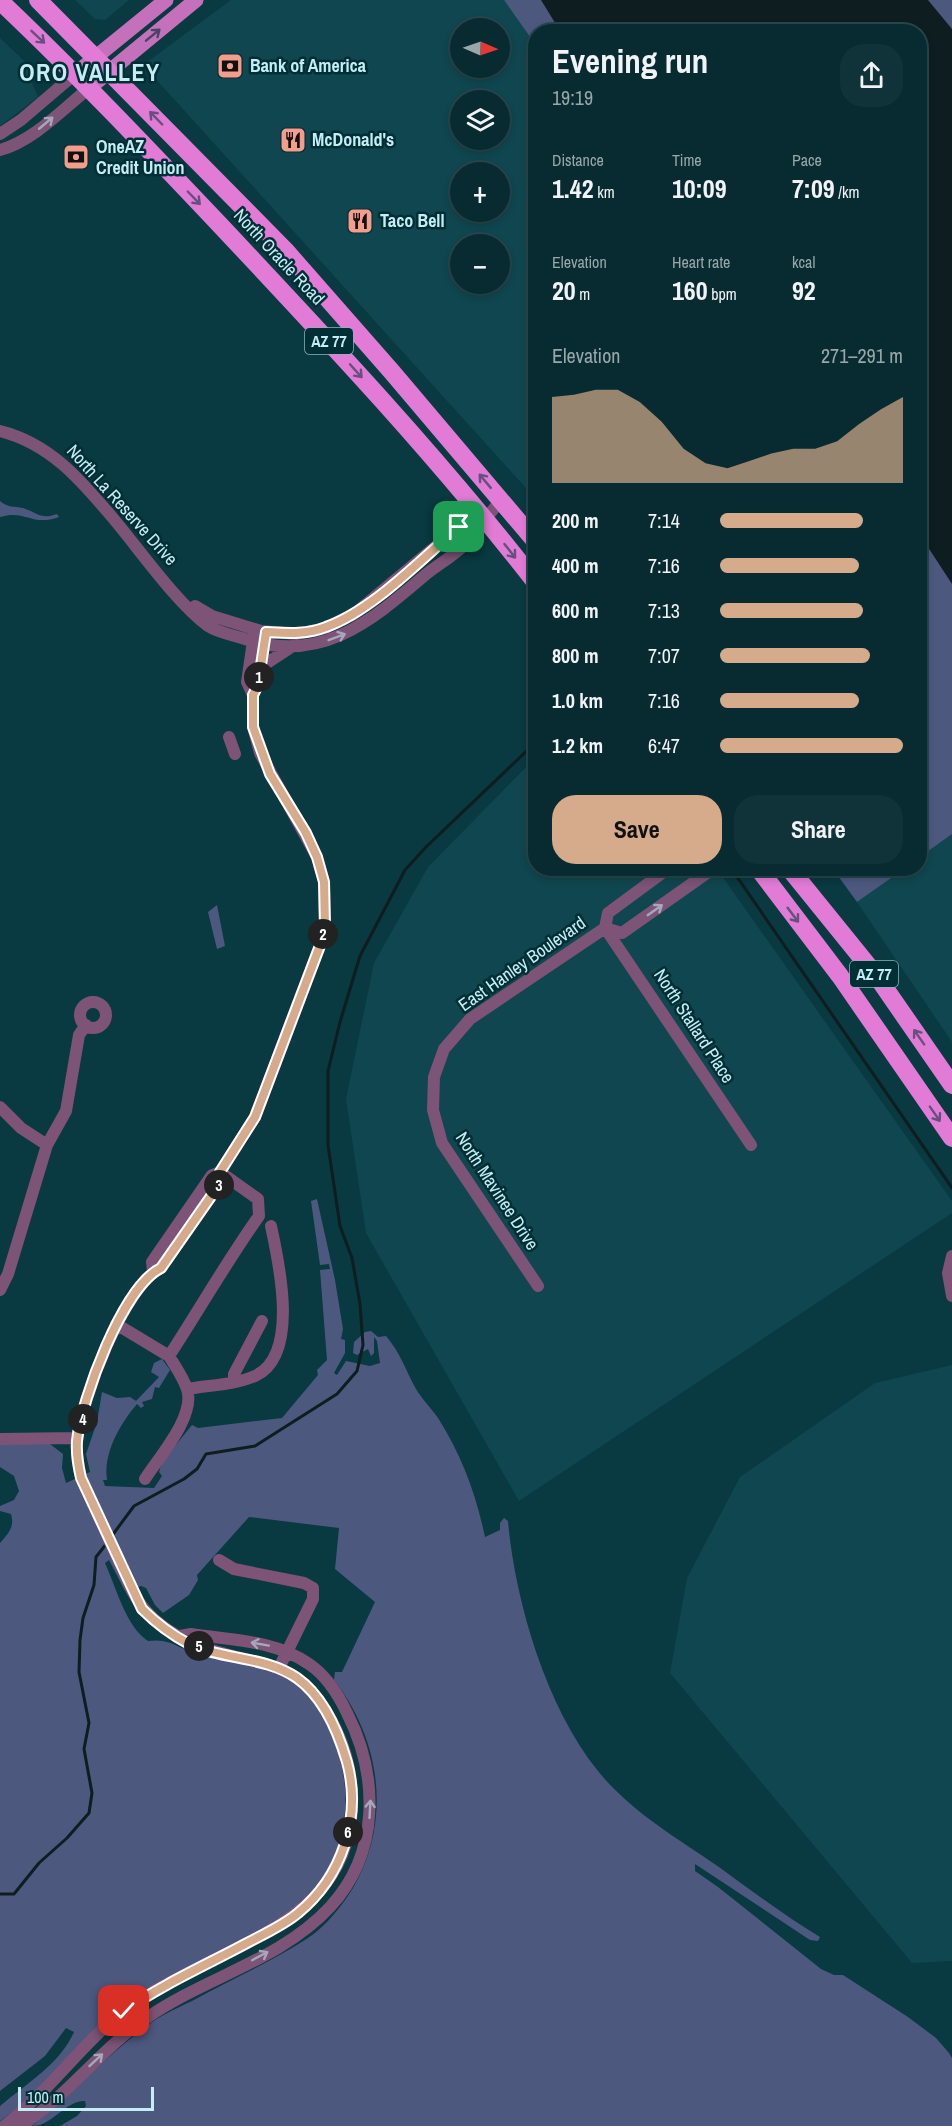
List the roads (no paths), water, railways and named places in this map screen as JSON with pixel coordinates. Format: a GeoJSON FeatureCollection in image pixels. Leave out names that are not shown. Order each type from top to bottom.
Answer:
{"type":"FeatureCollection","features":[{"type":"Feature","properties":{"kind":"highway","name":"North Oracle Road"},"geometry":{"type":"LineString","coordinates":[[38,0],[111,71],[285,250],[528,533]]}},
{"type":"Feature","properties":{"kind":"highway","name":"North Oracle Road"},"geometry":{"type":"LineString","coordinates":[[0,1],[75,74],[276,282],[484,517],[528,573]]}},
{"type":"Feature","properties":{"kind":"highway","name":"AZ 77"},"geometry":{"type":"LineString","coordinates":[[764,876],[840,976],[952,1138]]}},
{"type":"Feature","properties":{"kind":"highway","name":"AZ 77"},"geometry":{"type":"LineString","coordinates":[[795,876],[878,978],[952,1085]]}},
{"type":"Feature","properties":{"kind":"main road"},"geometry":{"type":"LineString","coordinates":[[75,74],[166,0]]}},
{"type":"Feature","properties":{"kind":"main road"},"geometry":{"type":"LineString","coordinates":[[88,89],[196,0]]}},
{"type":"Feature","properties":{"kind":"street"},"geometry":{"type":"LineString","coordinates":[[75,74],[1,134],[4,148],[37,130],[88,89]]}},
{"type":"Feature","properties":{"kind":"street","name":"North La Reserve Drive"},"geometry":{"type":"LineString","coordinates":[[0,431],[24,437],[51,452],[93,494],[179,596],[212,616],[259,637],[293,646],[331,640],[362,626],[470,539],[484,517],[501,501]]}},
{"type":"Feature","properties":{"kind":"street","name":"North La Reserve Drive"},"geometry":{"type":"LineString","coordinates":[[259,637],[297,634],[325,628],[354,614],[459,527],[484,517]]}},
{"type":"Feature","properties":{"kind":"street"},"geometry":{"type":"LineString","coordinates":[[153,1271],[153,1262],[212,1175],[220,1172],[255,1117],[321,943],[325,926],[324,882],[317,857],[260,753],[253,727],[253,695],[259,675],[259,637]]}},
{"type":"Feature","properties":{"kind":"street"},"geometry":{"type":"LineString","coordinates":[[253,695],[248,682],[259,637]]}},
{"type":"Feature","properties":{"kind":"street"},"geometry":{"type":"LineString","coordinates":[[259,675],[267,663],[293,646]]}},
{"type":"Feature","properties":{"kind":"street"},"geometry":{"type":"LineString","coordinates":[[229,737],[235,754]]}},
{"type":"Feature","properties":{"kind":"street","name":"East Hanley Boulevard"},"geometry":{"type":"LineString","coordinates":[[435,1077],[444,1049],[470,1019],[605,928],[608,913],[658,876]]}},
{"type":"Feature","properties":{"kind":"street"},"geometry":{"type":"LineString","coordinates":[[605,928],[622,933],[703,876]]}},
{"type":"Feature","properties":{"kind":"street","name":"North Stallard Place"},"geometry":{"type":"LineString","coordinates":[[605,928],[751,1145]]}},
{"type":"Feature","properties":{"kind":"street"},"geometry":{"type":"LineString","coordinates":[[0,1290],[8,1274],[47,1145],[66,1111],[79,1035],[86,1025]]}},
{"type":"Feature","properties":{"kind":"street","name":"North Mavinee Drive"},"geometry":{"type":"LineString","coordinates":[[435,1077],[433,1110],[442,1143],[538,1286]]}},
{"type":"Feature","properties":{"kind":"street"},"geometry":{"type":"LineString","coordinates":[[0,1107],[21,1128],[47,1145]]}},
{"type":"Feature","properties":{"kind":"street"},"geometry":{"type":"LineString","coordinates":[[4,2126],[26,2110],[124,2011],[154,1992],[290,1919],[313,1898],[331,1875],[345,1846],[352,1816],[348,1766],[337,1733],[318,1698],[301,1681],[279,1668],[189,1644],[180,1636],[156,1623],[142,1609],[132,1591],[81,1478],[77,1458],[77,1438],[94,1377],[116,1324],[153,1271],[161,1268],[221,1182],[220,1172]]}},
{"type":"Feature","properties":{"kind":"street"},"geometry":{"type":"LineString","coordinates":[[169,1356],[259,1216],[258,1199],[220,1172]]}},
{"type":"Feature","properties":{"kind":"street"},"geometry":{"type":"LineString","coordinates":[[187,1389],[255,1376],[271,1363],[283,1337],[280,1269],[271,1226]]}},
{"type":"Feature","properties":{"kind":"street"},"geometry":{"type":"LineString","coordinates":[[952,1256],[948,1273],[952,1296]]}},
{"type":"Feature","properties":{"kind":"street"},"geometry":{"type":"LineString","coordinates":[[234,1380],[234,1374],[262,1321]]}},
{"type":"Feature","properties":{"kind":"street"},"geometry":{"type":"LineString","coordinates":[[116,1324],[169,1356],[187,1389],[189,1402],[182,1423],[145,1479]]}},
{"type":"Feature","properties":{"kind":"street"},"geometry":{"type":"LineString","coordinates":[[0,1439],[77,1438]]}},
{"type":"Feature","properties":{"kind":"street"},"geometry":{"type":"LineString","coordinates":[[219,1560],[234,1569],[304,1583],[313,1588],[313,1599],[279,1668]]}},
{"type":"Feature","properties":{"kind":"street"},"geometry":{"type":"LineString","coordinates":[[20,2126],[148,2017],[308,1929],[330,1907],[358,1867],[365,1845],[370,1810],[366,1762],[357,1732],[339,1697],[322,1674],[287,1652],[264,1644],[191,1634],[180,1636]]}},
{"type":"Feature","properties":{"kind":"waterway"},"geometry":{"type":"LineString","coordinates":[[111,1537],[134,1506],[184,1479],[197,1469],[206,1454],[255,1446],[337,1394],[357,1371],[363,1345],[360,1304],[352,1258],[340,1226],[328,1145],[328,1071],[340,1022],[360,956],[405,870],[528,750]]}},
{"type":"Feature","properties":{"kind":"waterway"},"geometry":{"type":"LineString","coordinates":[[736,876],[952,1188]]}},
{"type":"Feature","properties":{"kind":"waterway"},"geometry":{"type":"LineString","coordinates":[[0,1894],[14,1894],[39,1863],[67,1838],[89,1813],[92,1793],[84,1749],[89,1723],[79,1672],[80,1640],[83,1618],[94,1585],[96,1557],[107,1543]]}},
{"type":"Feature","properties":{"kind":"place","name":"Bank of America"},"geometry":{"type":"Point","coordinates":[230,66]}},
{"type":"Feature","properties":{"kind":"place","name":"McDonald's"},"geometry":{"type":"Point","coordinates":[293,140]}},
{"type":"Feature","properties":{"kind":"place","name":"OneAZ Credit Union"},"geometry":{"type":"Point","coordinates":[76,157]}},
{"type":"Feature","properties":{"kind":"place","name":"Taco Bell"},"geometry":{"type":"Point","coordinates":[360,221]}},
{"type":"Feature","properties":{"kind":"district","name":"ORO VALLEY"},"geometry":{"type":"Point","coordinates":[90,73]}}]}
